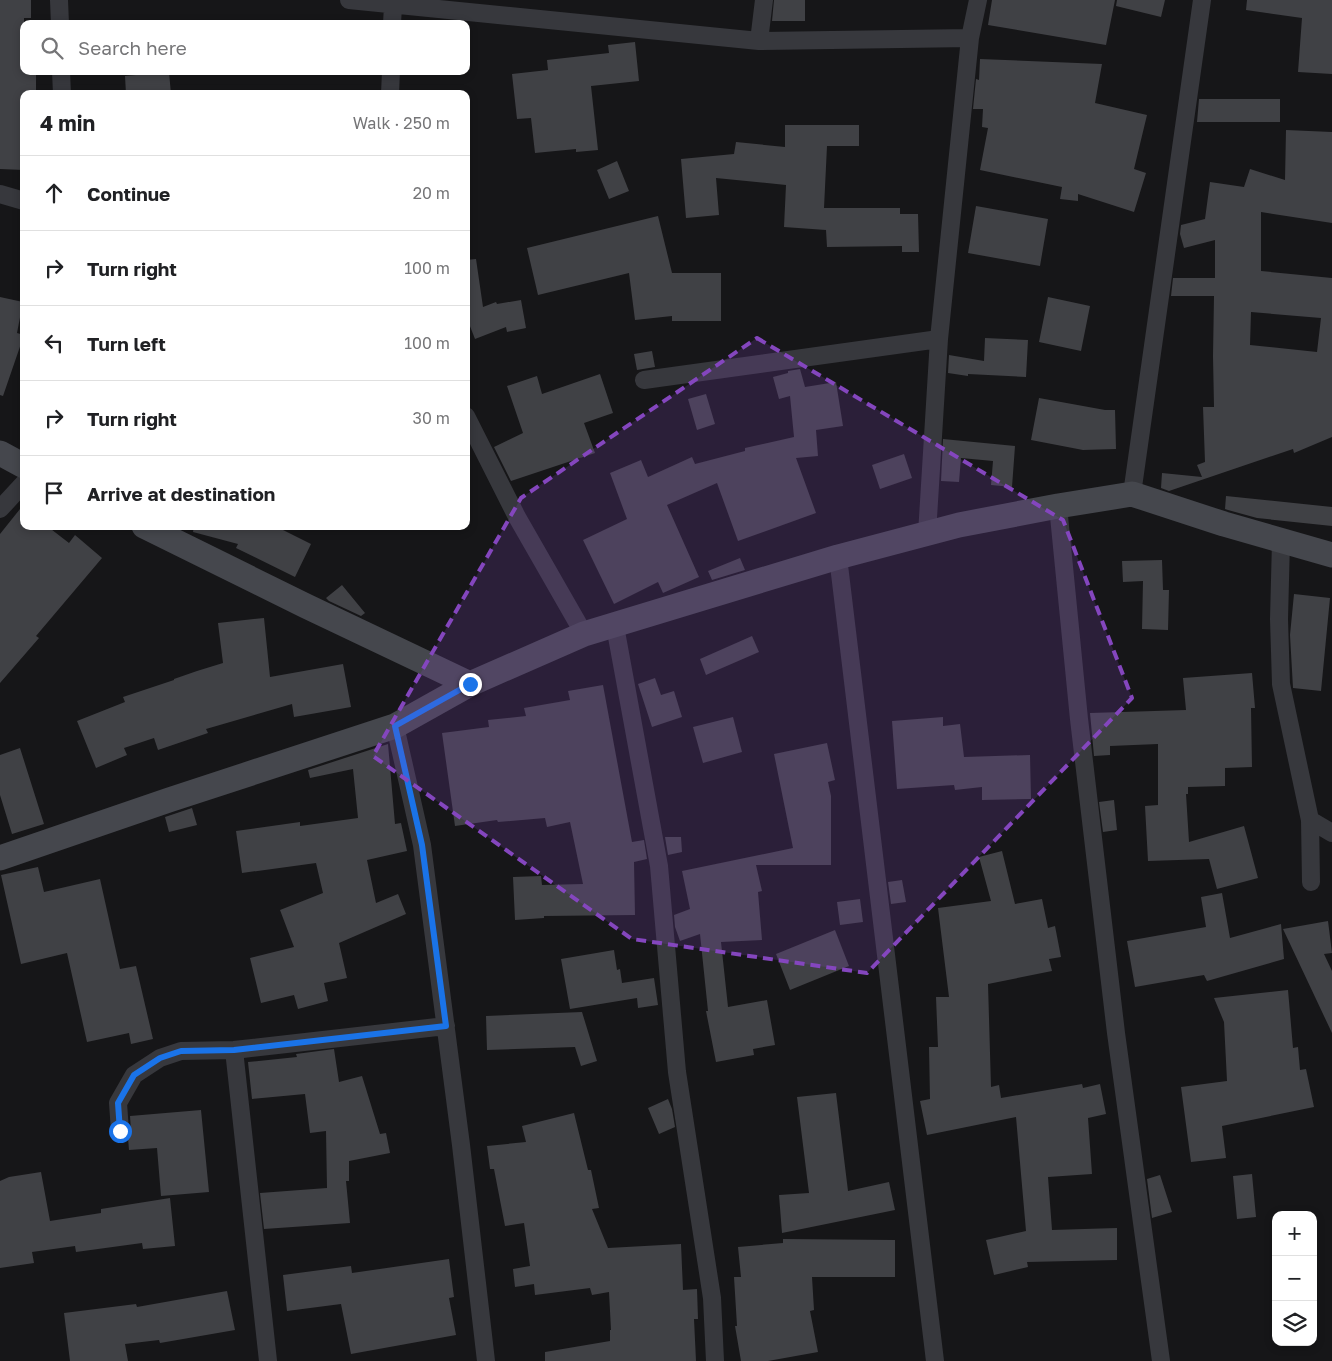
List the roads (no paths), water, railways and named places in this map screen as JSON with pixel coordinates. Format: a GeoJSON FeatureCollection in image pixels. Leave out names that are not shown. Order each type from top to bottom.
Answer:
{"type":"FeatureCollection","features":[{"type":"Feature","properties":{"kind":"street"},"geometry":{"type":"LineString","coordinates":[[59,0],[60,20]]}},
{"type":"Feature","properties":{"kind":"street"},"geometry":{"type":"LineString","coordinates":[[349,0],[759,41],[970,38]]}},
{"type":"Feature","properties":{"kind":"street"},"geometry":{"type":"LineString","coordinates":[[759,41],[764,0]]}},
{"type":"Feature","properties":{"kind":"street"},"geometry":{"type":"LineString","coordinates":[[927,534],[939,339],[970,38],[978,0]]}},
{"type":"Feature","properties":{"kind":"street"},"geometry":{"type":"LineString","coordinates":[[1132,494],[1202,0]]}},
{"type":"Feature","properties":{"kind":"street"},"geometry":{"type":"LineString","coordinates":[[392,20],[393,5]]}},
{"type":"Feature","properties":{"kind":"street"},"geometry":{"type":"LineString","coordinates":[[62,75],[62,90]]}},
{"type":"Feature","properties":{"kind":"street"},"geometry":{"type":"LineString","coordinates":[[390,90],[391,75]]}},
{"type":"Feature","properties":{"kind":"street"},"geometry":{"type":"LineString","coordinates":[[0,194],[20,201]]}},
{"type":"Feature","properties":{"kind":"street"},"geometry":{"type":"LineString","coordinates":[[644,380],[939,339]]}},
{"type":"Feature","properties":{"kind":"street"},"geometry":{"type":"LineString","coordinates":[[470,424],[517,517],[584,634]]}},
{"type":"Feature","properties":{"kind":"street"},"geometry":{"type":"LineString","coordinates":[[0,453],[20,464]]}},
{"type":"Feature","properties":{"kind":"street"},"geometry":{"type":"LineString","coordinates":[[0,509],[20,487]]}},
{"type":"Feature","properties":{"kind":"street"},"geometry":{"type":"LineString","coordinates":[[0,858],[395,726],[470,684],[584,634],[838,557],[960,525],[1132,494],[1224,524],[1332,554]]}},
{"type":"Feature","properties":{"kind":"street"},"geometry":{"type":"LineString","coordinates":[[1058,506],[1079,719],[1116,1033],[1161,1361]]}},
{"type":"Feature","properties":{"kind":"street"},"geometry":{"type":"LineString","coordinates":[[152,530],[470,684]]}},
{"type":"Feature","properties":{"kind":"street"},"geometry":{"type":"LineString","coordinates":[[1281,540],[1279,619],[1281,684],[1310,820],[1311,882]]}},
{"type":"Feature","properties":{"kind":"street"},"geometry":{"type":"LineString","coordinates":[[838,557],[935,1361]]}},
{"type":"Feature","properties":{"kind":"street"},"geometry":{"type":"LineString","coordinates":[[615,626],[659,866],[677,1072],[712,1298],[716,1361]]}},
{"type":"Feature","properties":{"kind":"street"},"geometry":{"type":"LineString","coordinates":[[395,726],[422,845],[446,1026],[486,1361]]}},
{"type":"Feature","properties":{"kind":"street"},"geometry":{"type":"LineString","coordinates":[[1310,820],[1332,833]]}},
{"type":"Feature","properties":{"kind":"street"},"geometry":{"type":"LineString","coordinates":[[120,1131],[118,1103],[134,1075],[160,1058],[181,1051],[234,1050],[446,1026]]}},
{"type":"Feature","properties":{"kind":"street"},"geometry":{"type":"LineString","coordinates":[[234,1050],[268,1361]]}}]}
